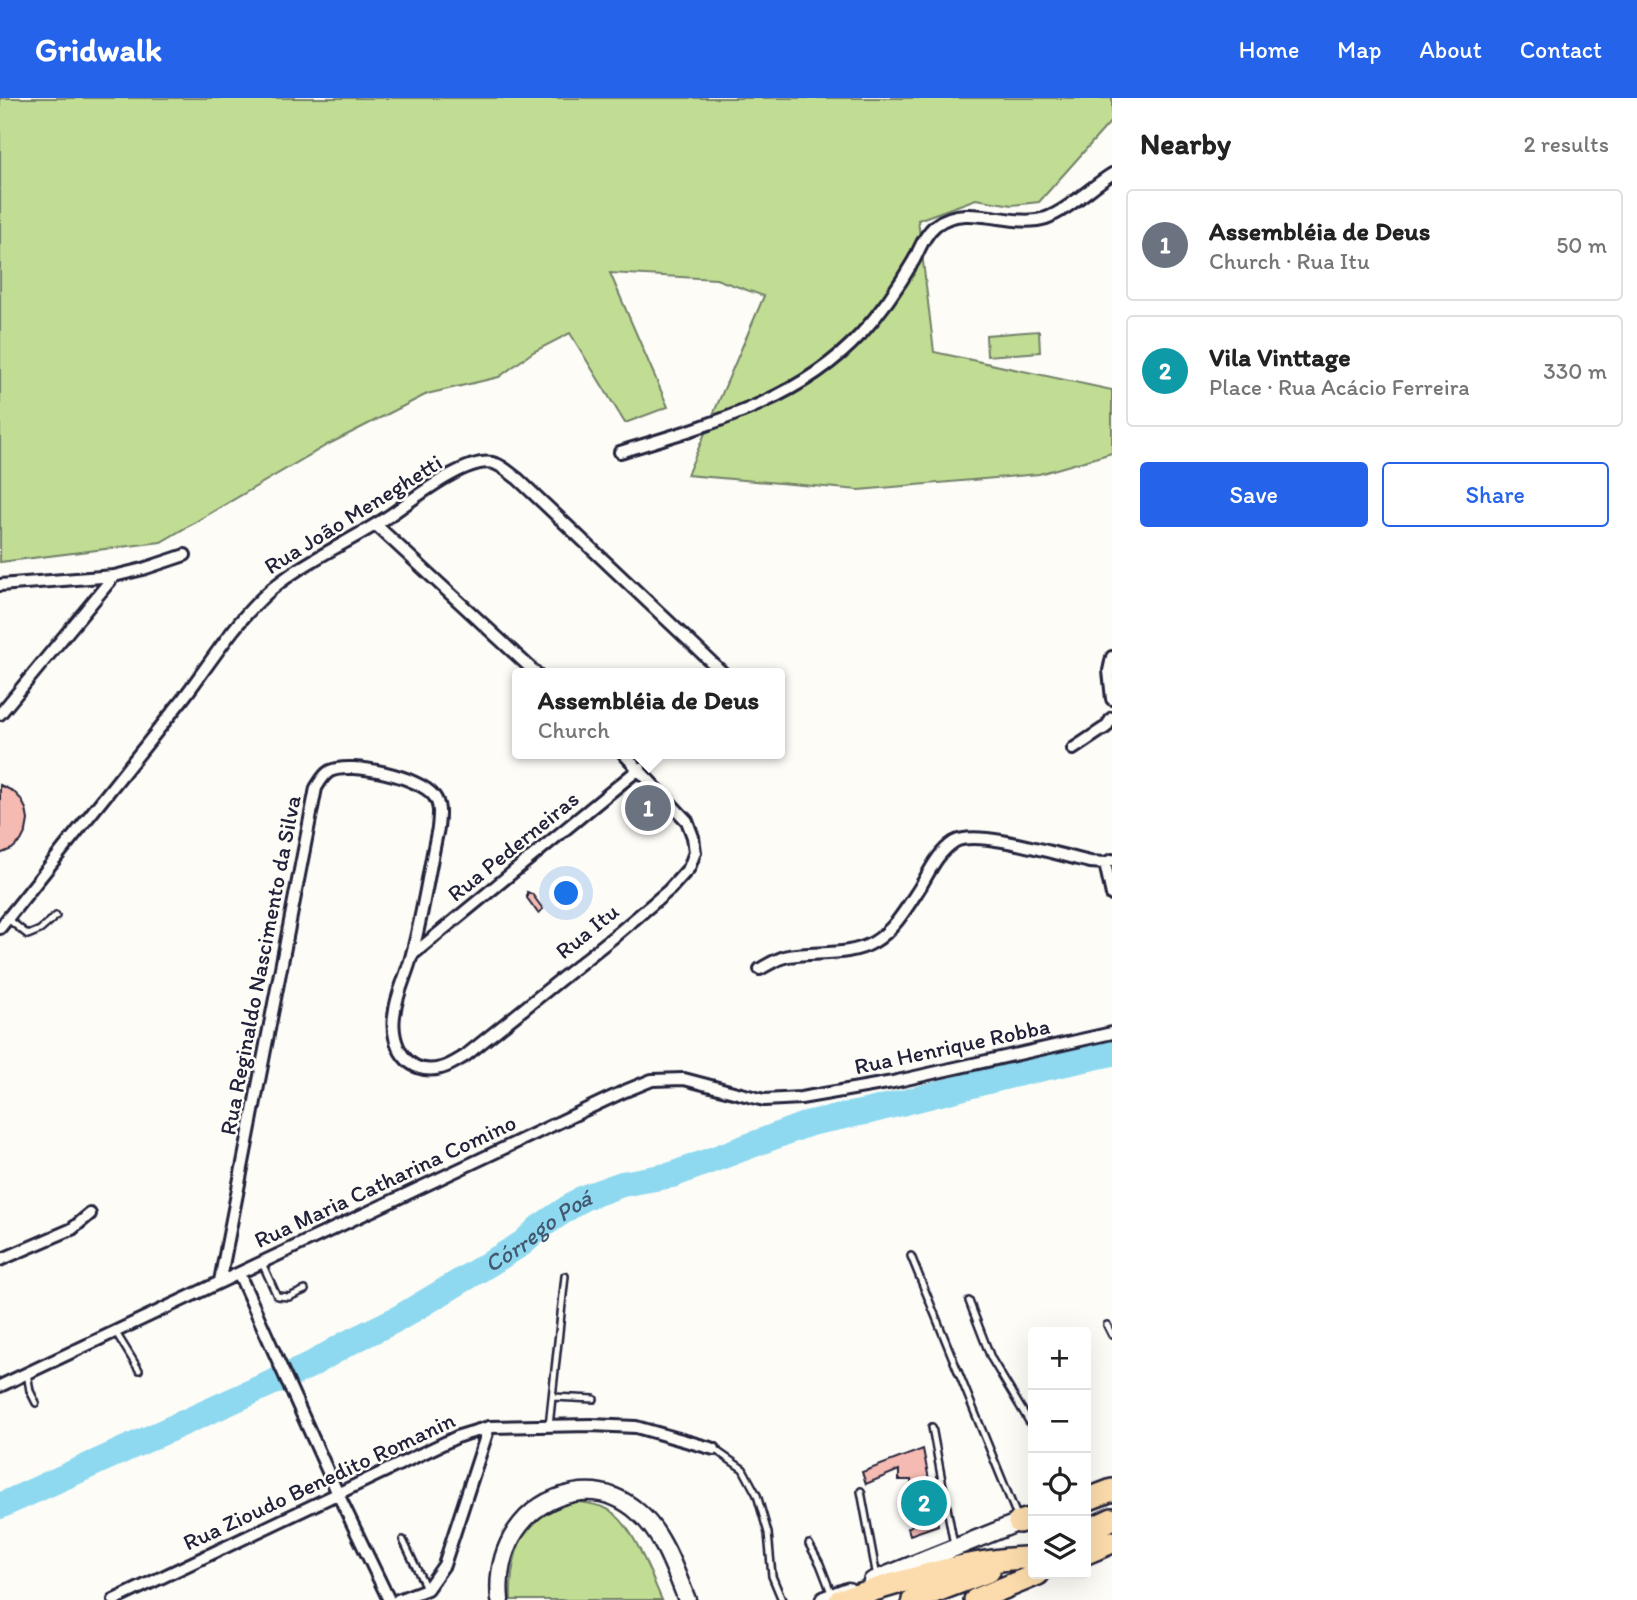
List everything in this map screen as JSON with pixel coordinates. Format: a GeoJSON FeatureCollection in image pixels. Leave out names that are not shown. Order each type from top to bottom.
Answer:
{"type":"FeatureCollection","features":[{"type":"Feature","properties":{"kind":"highway"},"geometry":{"type":"LineString","coordinates":[[1091,1498],[1112,1490]]}},
{"type":"Feature","properties":{"kind":"highway"},"geometry":{"type":"LineString","coordinates":[[1091,1529],[1112,1519]]}},
{"type":"Feature","properties":{"kind":"highway"},"geometry":{"type":"LineString","coordinates":[[1091,1551],[1112,1542]]}},
{"type":"Feature","properties":{"kind":"highway"},"geometry":{"type":"LineString","coordinates":[[832,1599],[991,1559],[1028,1562]]}},
{"type":"Feature","properties":{"kind":"highway"},"geometry":{"type":"LineString","coordinates":[[913,1600],[1028,1563]]}},
{"type":"Feature","properties":{"kind":"highway"},"geometry":{"type":"LineString","coordinates":[[975,1600],[1028,1565]]}},
{"type":"Feature","properties":{"kind":"highway"},"geometry":{"type":"LineString","coordinates":[[1013,1600],[1045,1579]]}},
{"type":"Feature","properties":{"kind":"main road"},"geometry":{"type":"LineString","coordinates":[[500,1600],[498,1583],[502,1564],[517,1527],[544,1502],[581,1492],[618,1498],[639,1512],[656,1532],[688,1600]]}},
{"type":"Feature","properties":{"kind":"main road"},"geometry":{"type":"LineString","coordinates":[[832,1599],[1026,1520]]}},
{"type":"Feature","properties":{"kind":"street"},"geometry":{"type":"LineString","coordinates":[[620,452],[727,418],[765,402],[794,387],[829,363],[860,335],[891,296],[924,239],[935,226],[947,218],[984,216],[1022,221],[1048,217],[1112,174]]}},
{"type":"Feature","properties":{"kind":"street","name":"Rua João Meneghetti"},"geometry":{"type":"LineString","coordinates":[[4,924],[264,596],[295,572],[376,525],[467,466],[495,463],[518,479],[718,668]]}},
{"type":"Feature","properties":{"kind":"street"},"geometry":{"type":"LineString","coordinates":[[376,525],[531,668]]}},
{"type":"Feature","properties":{"kind":"street"},"geometry":{"type":"LineString","coordinates":[[0,594],[6,584],[114,576],[185,555]]}},
{"type":"Feature","properties":{"kind":"street"},"geometry":{"type":"LineString","coordinates":[[0,714],[114,576]]}},
{"type":"Feature","properties":{"kind":"street"},"geometry":{"type":"LineString","coordinates":[[1112,657],[1109,671],[1112,699]]}},
{"type":"Feature","properties":{"kind":"street"},"geometry":{"type":"LineString","coordinates":[[1073,749],[1106,727],[1112,718]]}},
{"type":"Feature","properties":{"kind":"street","name":"Rua Itu"},"geometry":{"type":"LineString","coordinates":[[395,1042],[400,1055],[412,1065],[428,1070],[443,1068],[465,1056],[669,890],[689,868],[695,852],[687,821],[630,759]]}},
{"type":"Feature","properties":{"kind":"street","name":"Rua Reginaldo Nascimento da Silva"},"geometry":{"type":"LineString","coordinates":[[220,1281],[316,788],[322,777],[330,771],[342,768],[384,772],[425,787],[436,797],[439,810],[438,828],[412,956],[393,1018],[395,1042]]}},
{"type":"Feature","properties":{"kind":"street","name":"Rua Pederneiras"},"geometry":{"type":"LineString","coordinates":[[412,956],[640,768]]}},
{"type":"Feature","properties":{"kind":"street"},"geometry":{"type":"LineString","coordinates":[[760,969],[787,956],[853,950],[873,943],[889,931],[905,912],[939,855],[956,841],[972,836],[1064,856],[1108,862],[1112,895]]}},
{"type":"Feature","properties":{"kind":"street","name":"Rua Henrique Robba"},"geometry":{"type":"LineString","coordinates":[[801,1098],[893,1082],[1112,1033]]}},
{"type":"Feature","properties":{"kind":"street","name":"Rua Maria Catharina Comino"},"geometry":{"type":"LineString","coordinates":[[0,1386],[652,1080],[684,1079],[764,1100],[801,1098]]}},
{"type":"Feature","properties":{"kind":"street"},"geometry":{"type":"LineString","coordinates":[[0,1260],[72,1229],[90,1214]]}},
{"type":"Feature","properties":{"kind":"street"},"geometry":{"type":"LineString","coordinates":[[239,1274],[389,1600]]}},
{"type":"Feature","properties":{"kind":"street"},"geometry":{"type":"LineString","coordinates":[[398,1600],[427,1589],[444,1565],[489,1427]]}},
{"type":"Feature","properties":{"kind":"street","name":"Rua Zioudo Benedito Romanin"},"geometry":{"type":"LineString","coordinates":[[114,1600],[459,1436],[489,1427],[636,1427],[714,1449]]}},
{"type":"Feature","properties":{"kind":"lane"},"geometry":{"type":"LineString","coordinates":[[4,924],[28,935],[40,930],[56,916]]}},
{"type":"Feature","properties":{"kind":"lane"},"geometry":{"type":"LineString","coordinates":[[911,1256],[1026,1520]]}},
{"type":"Feature","properties":{"kind":"lane"},"geometry":{"type":"LineString","coordinates":[[262,1263],[277,1296],[289,1297],[304,1290]]}},
{"type":"Feature","properties":{"kind":"lane"},"geometry":{"type":"LineString","coordinates":[[549,1426],[565,1276]]}},
{"type":"Feature","properties":{"kind":"lane"},"geometry":{"type":"LineString","coordinates":[[970,1301],[991,1358],[1028,1420]]}},
{"type":"Feature","properties":{"kind":"lane"},"geometry":{"type":"LineString","coordinates":[[1107,1325],[1112,1335]]}},
{"type":"Feature","properties":{"kind":"lane"},"geometry":{"type":"LineString","coordinates":[[115,1331],[139,1370]]}},
{"type":"Feature","properties":{"kind":"lane"},"geometry":{"type":"LineString","coordinates":[[27,1373],[30,1391],[36,1403]]}},
{"type":"Feature","properties":{"kind":"lane"},"geometry":{"type":"LineString","coordinates":[[553,1397],[594,1399]]}},
{"type":"Feature","properties":{"kind":"lane"},"geometry":{"type":"LineString","coordinates":[[932,1427],[955,1548]]}},
{"type":"Feature","properties":{"kind":"lane"},"geometry":{"type":"LineString","coordinates":[[714,1449],[743,1469],[757,1495],[768,1533],[772,1576],[782,1600]]}},
{"type":"Feature","properties":{"kind":"lane"},"geometry":{"type":"LineString","coordinates":[[861,1491],[877,1580]]}},
{"type":"Feature","properties":{"kind":"lane"},"geometry":{"type":"LineString","coordinates":[[403,1540],[427,1589]]}},
{"type":"Feature","properties":{"kind":"lane"},"geometry":{"type":"LineString","coordinates":[[809,1544],[820,1564],[832,1599]]}},
{"type":"Feature","properties":{"kind":"green space"},"geometry":{"type":"Polygon","coordinates":[[[0,98],[1112,98],[1112,120],[1039,202],[1012,205],[976,199],[918,220],[934,352],[1112,390],[1112,453],[1039,474],[859,490],[687,475],[764,296],[716,279],[610,273],[668,407],[625,423],[570,333],[533,352],[499,377],[427,394],[327,445],[161,542],[0,562],[0,98]]]}},
{"type":"Feature","properties":{"kind":"green space"},"geometry":{"type":"Polygon","coordinates":[[[1039,331],[1040,352],[987,356],[986,335],[1039,331]]]}},
{"type":"Feature","properties":{"kind":"green space"},"geometry":{"type":"Polygon","coordinates":[[[565,1501],[599,1506],[618,1517],[634,1538],[662,1600],[511,1600],[513,1565],[525,1531],[543,1511],[565,1501]]]}},
{"type":"Feature","properties":{"kind":"building"},"geometry":{"type":"Polygon","coordinates":[[[0,785],[13,791],[21,799],[28,820],[21,841],[0,854],[0,785]]]}},
{"type":"Feature","properties":{"kind":"building"},"geometry":{"type":"Polygon","coordinates":[[[643,791],[666,816],[653,825],[630,801],[643,791]]]}},
{"type":"Feature","properties":{"kind":"building"},"geometry":{"type":"Polygon","coordinates":[[[527,892],[532,894],[543,909],[538,913],[527,898],[527,892]]]}},
{"type":"Feature","properties":{"kind":"building"},"geometry":{"type":"Polygon","coordinates":[[[923,1449],[938,1525],[910,1535],[908,1528],[917,1522],[911,1480],[899,1480],[899,1470],[866,1484],[862,1472],[923,1449]]]}},
{"type":"Feature","properties":{"kind":"waterway","name":"Córrego Poá"},"geometry":{"type":"LineString","coordinates":[[0,1506],[309,1366],[399,1318],[479,1270],[523,1243],[540,1227],[583,1198],[622,1184],[672,1175],[810,1123],[1112,1053]]}},
{"type":"Feature","properties":{"kind":"place","name":"Assembléia de Deus"},"geometry":{"type":"Point","coordinates":[648,808]}},
{"type":"Feature","properties":{"kind":"place","name":"Vila Vinttage"},"geometry":{"type":"Point","coordinates":[924,1503]}}]}
